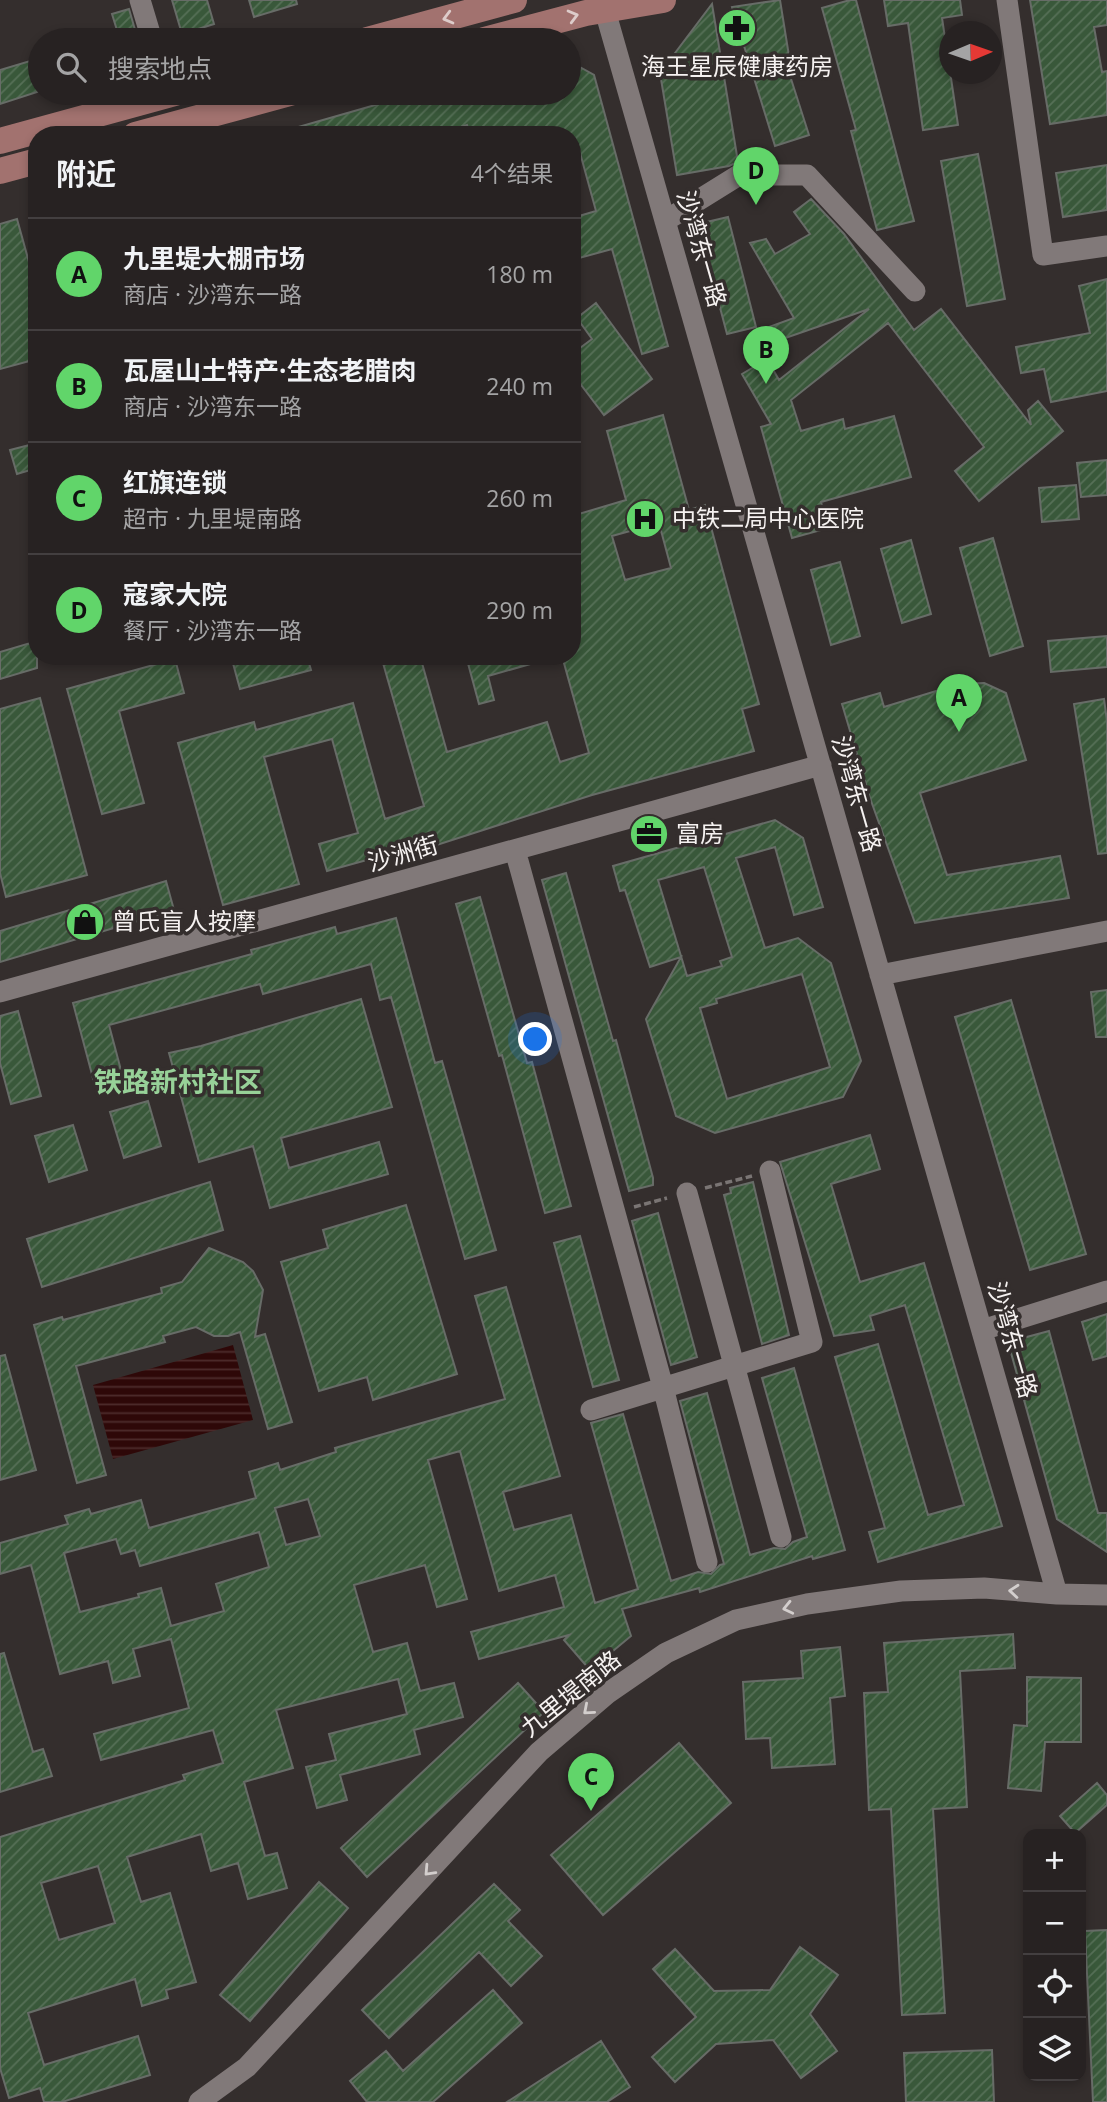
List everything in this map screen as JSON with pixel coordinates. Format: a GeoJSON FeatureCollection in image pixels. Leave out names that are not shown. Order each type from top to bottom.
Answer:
{"type":"FeatureCollection","features":[{"type":"Feature","properties":{"kind":"main road"},"geometry":{"type":"LineString","coordinates":[[411,28],[514,0]]}},
{"type":"Feature","properties":{"kind":"main road"},"geometry":{"type":"LineString","coordinates":[[525,28],[603,5],[663,0]]}},
{"type":"Feature","properties":{"kind":"main road"},"geometry":{"type":"LineString","coordinates":[[53,126],[128,105]]}},
{"type":"Feature","properties":{"kind":"main road"},"geometry":{"type":"LineString","coordinates":[[168,126],[246,105]]}},
{"type":"Feature","properties":{"kind":"main road"},"geometry":{"type":"LineString","coordinates":[[0,141],[28,133]]}},
{"type":"Feature","properties":{"kind":"main road"},"geometry":{"type":"LineString","coordinates":[[0,171],[28,163]]}},
{"type":"Feature","properties":{"kind":"street"},"geometry":{"type":"LineString","coordinates":[[140,0],[148,28]]}},
{"type":"Feature","properties":{"kind":"street"},"geometry":{"type":"LineString","coordinates":[[1007,0],[1043,255],[1107,246]]}},
{"type":"Feature","properties":{"kind":"street","name":"沙湾东一路"},"geometry":{"type":"LineString","coordinates":[[603,5],[1057,1594]]}},
{"type":"Feature","properties":{"kind":"street"},"geometry":{"type":"LineString","coordinates":[[666,221],[739,175],[807,175],[915,291]]}},
{"type":"Feature","properties":{"kind":"street","name":"沙洲街"},"geometry":{"type":"LineString","coordinates":[[0,992],[821,765]]}},
{"type":"Feature","properties":{"kind":"street"},"geometry":{"type":"LineString","coordinates":[[515,850],[663,1387],[707,1562]]}},
{"type":"Feature","properties":{"kind":"street"},"geometry":{"type":"LineString","coordinates":[[880,975],[1107,931]]}},
{"type":"Feature","properties":{"kind":"street"},"geometry":{"type":"LineString","coordinates":[[591,1410],[812,1342],[770,1171]]}},
{"type":"Feature","properties":{"kind":"street"},"geometry":{"type":"LineString","coordinates":[[687,1193],[781,1537]]}},
{"type":"Feature","properties":{"kind":"street"},"geometry":{"type":"LineString","coordinates":[[982,1330],[1107,1291]]}},
{"type":"Feature","properties":{"kind":"street","name":"九里堤南路"},"geometry":{"type":"LineString","coordinates":[[199,2102],[247,2067],[539,1752],[608,1693],[666,1653],[736,1620],[807,1604],[901,1591],[984,1588],[1107,1595]]}},
{"type":"Feature","properties":{"kind":"shaded area"},"geometry":{"type":"Polygon","coordinates":[[[233,1345],[253,1420],[113,1459],[93,1385],[233,1345]]]}},
{"type":"Feature","properties":{"kind":"building"},"geometry":{"type":"Polygon","coordinates":[[[172,0],[207,0],[214,24],[201,28],[180,28],[172,0]]]}},
{"type":"Feature","properties":{"kind":"building"},"geometry":{"type":"Polygon","coordinates":[[[249,0],[296,0],[297,4],[254,17],[249,0]]]}},
{"type":"Feature","properties":{"kind":"building"},"geometry":{"type":"Polygon","coordinates":[[[780,0],[789,56],[784,57],[809,135],[775,146],[732,7],[780,0]]]}},
{"type":"Feature","properties":{"kind":"building"},"geometry":{"type":"Polygon","coordinates":[[[856,0],[914,221],[877,230],[851,131],[856,130],[822,8],[856,0]]]}},
{"type":"Feature","properties":{"kind":"building"},"geometry":{"type":"Polygon","coordinates":[[[884,0],[960,0],[962,15],[942,18],[942,21],[939,21],[939,84],[952,84],[958,125],[923,130],[908,23],[888,26],[884,0]]]}},
{"type":"Feature","properties":{"kind":"building"},"geometry":{"type":"Polygon","coordinates":[[[1030,0],[1107,0],[1107,25],[1094,27],[1102,72],[1107,71],[1107,115],[1050,124],[1030,0]]]}},
{"type":"Feature","properties":{"kind":"building"},"geometry":{"type":"Polygon","coordinates":[[[712,4],[738,162],[677,175],[660,73],[712,4]]]}},
{"type":"Feature","properties":{"kind":"building"},"geometry":{"type":"Polygon","coordinates":[[[129,9],[135,28],[116,28],[112,14],[129,9]]]}},
{"type":"Feature","properties":{"kind":"building"},"geometry":{"type":"Polygon","coordinates":[[[28,62],[28,95],[0,104],[0,70],[28,62]]]}},
{"type":"Feature","properties":{"kind":"building"},"geometry":{"type":"Polygon","coordinates":[[[581,68],[594,75],[668,346],[642,354],[612,249],[581,258],[581,215],[596,211],[581,156],[581,126],[302,126],[375,105],[581,105],[581,68]]]}},
{"type":"Feature","properties":{"kind":"building"},"geometry":{"type":"Polygon","coordinates":[[[978,154],[1005,299],[967,306],[941,161],[978,154]]]}},
{"type":"Feature","properties":{"kind":"building"},"geometry":{"type":"Polygon","coordinates":[[[1107,165],[1107,210],[1063,217],[1056,173],[1107,165]]]}},
{"type":"Feature","properties":{"kind":"building"},"geometry":{"type":"Polygon","coordinates":[[[811,199],[844,234],[914,330],[941,309],[1031,425],[1028,410],[1038,401],[1063,431],[979,501],[955,471],[984,447],[888,323],[791,400],[801,431],[843,419],[845,429],[894,416],[911,477],[821,502],[828,528],[792,538],[761,427],[771,424],[742,374],[767,359],[779,380],[869,309],[771,343],[766,328],[794,318],[750,243],[766,239],[775,254],[810,234],[794,212],[811,199]]]}},
{"type":"Feature","properties":{"kind":"building"},"geometry":{"type":"Polygon","coordinates":[[[728,217],[756,327],[727,334],[698,224],[728,217]]]}},
{"type":"Feature","properties":{"kind":"building"},"geometry":{"type":"Polygon","coordinates":[[[17,219],[28,259],[28,361],[0,369],[0,224],[17,219]]]}},
{"type":"Feature","properties":{"kind":"building"},"geometry":{"type":"Polygon","coordinates":[[[1107,279],[1107,391],[1051,402],[1044,369],[1021,373],[1016,347],[1090,333],[1079,286],[1107,279]]]}},
{"type":"Feature","properties":{"kind":"building"},"geometry":{"type":"Polygon","coordinates":[[[596,303],[652,379],[604,415],[581,385],[581,347],[592,339],[581,324],[581,315],[596,303]]]}},
{"type":"Feature","properties":{"kind":"building"},"geometry":{"type":"Polygon","coordinates":[[[663,415],[689,510],[705,505],[759,704],[742,709],[754,751],[592,795],[415,852],[414,847],[327,871],[319,844],[358,833],[332,739],[264,757],[299,884],[223,905],[178,743],[254,722],[256,730],[353,703],[385,819],[424,806],[384,665],[423,665],[447,752],[547,722],[560,762],[589,753],[565,665],[581,665],[581,513],[626,500],[607,431],[663,415]],[[659,523],[612,536],[625,580],[671,568],[659,523]]]}},
{"type":"Feature","properties":{"kind":"building"},"geometry":{"type":"Polygon","coordinates":[[[28,445],[28,471],[17,474],[10,450],[28,445]]]}},
{"type":"Feature","properties":{"kind":"building"},"geometry":{"type":"Polygon","coordinates":[[[1107,460],[1107,495],[1081,497],[1077,463],[1107,460]]]}},
{"type":"Feature","properties":{"kind":"building"},"geometry":{"type":"Polygon","coordinates":[[[1076,485],[1079,519],[1042,522],[1039,488],[1076,485]]]}},
{"type":"Feature","properties":{"kind":"building"},"geometry":{"type":"Polygon","coordinates":[[[993,538],[1023,646],[990,656],[960,548],[993,538]]]}},
{"type":"Feature","properties":{"kind":"building"},"geometry":{"type":"Polygon","coordinates":[[[911,540],[931,614],[902,623],[881,549],[911,540]]]}},
{"type":"Feature","properties":{"kind":"building"},"geometry":{"type":"Polygon","coordinates":[[[840,562],[860,636],[831,645],[811,570],[840,562]]]}},
{"type":"Feature","properties":{"kind":"building"},"geometry":{"type":"Polygon","coordinates":[[[1107,636],[1107,667],[1051,672],[1048,641],[1107,636]]]}},
{"type":"Feature","properties":{"kind":"building"},"geometry":{"type":"Polygon","coordinates":[[[28,644],[28,665],[37,665],[37,668],[0,679],[0,652],[28,644]]]}},
{"type":"Feature","properties":{"kind":"building"},"geometry":{"type":"Polygon","coordinates":[[[153,665],[177,665],[184,693],[119,711],[144,803],[102,814],[67,689],[153,665]]]}},
{"type":"Feature","properties":{"kind":"building"},"geometry":{"type":"Polygon","coordinates":[[[233,665],[310,665],[311,670],[240,689],[233,665]]]}},
{"type":"Feature","properties":{"kind":"building"},"geometry":{"type":"Polygon","coordinates":[[[468,665],[527,665],[488,676],[494,700],[479,704],[468,665]]]}},
{"type":"Feature","properties":{"kind":"building"},"geometry":{"type":"Polygon","coordinates":[[[984,683],[1006,693],[1026,760],[920,793],[947,875],[1060,856],[1069,898],[915,923],[870,798],[842,704],[880,693],[884,707],[959,684],[984,683]]]}},
{"type":"Feature","properties":{"kind":"building"},"geometry":{"type":"Polygon","coordinates":[[[40,698],[87,875],[6,897],[0,873],[0,709],[40,698]]]}},
{"type":"Feature","properties":{"kind":"building"},"geometry":{"type":"Polygon","coordinates":[[[1104,699],[1107,721],[1107,853],[1098,854],[1074,704],[1104,699]]]}},
{"type":"Feature","properties":{"kind":"building"},"geometry":{"type":"Polygon","coordinates":[[[775,820],[803,838],[823,907],[794,915],[775,847],[736,858],[765,948],[798,938],[831,963],[861,1061],[843,1097],[715,1133],[676,1116],[646,1019],[681,957],[650,967],[625,890],[620,891],[613,866],[775,820]],[[704,867],[658,880],[687,976],[722,966],[720,961],[732,957],[704,867]],[[802,974],[716,999],[717,1003],[700,1008],[727,1099],[830,1067],[802,974]]]}},
{"type":"Feature","properties":{"kind":"building"},"geometry":{"type":"Polygon","coordinates":[[[566,873],[613,1041],[616,1040],[653,1178],[653,1185],[629,1191],[542,880],[566,873]]]}},
{"type":"Feature","properties":{"kind":"building"},"geometry":{"type":"Polygon","coordinates":[[[166,881],[174,910],[0,962],[0,931],[166,881]]]}},
{"type":"Feature","properties":{"kind":"building"},"geometry":{"type":"Polygon","coordinates":[[[480,897],[527,1063],[532,1062],[571,1206],[545,1213],[502,1055],[499,1056],[456,904],[480,897]]]}},
{"type":"Feature","properties":{"kind":"building"},"geometry":{"type":"Polygon","coordinates":[[[396,918],[435,1063],[442,1061],[496,1250],[465,1259],[391,997],[380,1000],[371,964],[263,994],[260,984],[109,1025],[122,1074],[94,1082],[73,1003],[252,954],[251,950],[335,927],[337,934],[396,918]]]}},
{"type":"Feature","properties":{"kind":"building"},"geometry":{"type":"Polygon","coordinates":[[[1107,990],[1107,1037],[1096,1037],[1091,992],[1107,990]]]}},
{"type":"Feature","properties":{"kind":"building"},"geometry":{"type":"Polygon","coordinates":[[[361,999],[392,1107],[281,1138],[289,1168],[379,1142],[388,1174],[270,1208],[253,1146],[199,1162],[169,1053],[361,999]]]}},
{"type":"Feature","properties":{"kind":"building"},"geometry":{"type":"Polygon","coordinates":[[[1011,1000],[1086,1254],[1030,1270],[955,1017],[1011,1000]]]}},
{"type":"Feature","properties":{"kind":"building"},"geometry":{"type":"Polygon","coordinates":[[[18,1011],[41,1096],[11,1104],[0,1063],[0,1016],[18,1011]]]}},
{"type":"Feature","properties":{"kind":"building"},"geometry":{"type":"Polygon","coordinates":[[[148,1101],[161,1146],[124,1158],[110,1112],[148,1101]]]}},
{"type":"Feature","properties":{"kind":"building"},"geometry":{"type":"Polygon","coordinates":[[[73,1125],[87,1170],[49,1182],[35,1136],[73,1125]]]}},
{"type":"Feature","properties":{"kind":"building"},"geometry":{"type":"Polygon","coordinates":[[[870,1135],[880,1169],[831,1184],[860,1282],[924,1263],[1002,1526],[878,1562],[869,1532],[885,1528],[835,1357],[878,1344],[928,1515],[964,1505],[905,1305],[870,1316],[874,1330],[834,1336],[780,1162],[870,1135]]]}},
{"type":"Feature","properties":{"kind":"building"},"geometry":{"type":"Polygon","coordinates":[[[210,1182],[223,1230],[42,1287],[27,1239],[210,1182]]]}},
{"type":"Feature","properties":{"kind":"building"},"geometry":{"type":"Polygon","coordinates":[[[753,1182],[789,1335],[762,1344],[724,1195],[731,1193],[730,1188],[753,1182]]]}},
{"type":"Feature","properties":{"kind":"building"},"geometry":{"type":"Polygon","coordinates":[[[406,1205],[457,1374],[373,1400],[367,1377],[319,1391],[281,1262],[328,1248],[323,1230],[406,1205]]]}},
{"type":"Feature","properties":{"kind":"building"},"geometry":{"type":"Polygon","coordinates":[[[658,1213],[697,1357],[671,1365],[632,1221],[658,1213]]]}},
{"type":"Feature","properties":{"kind":"building"},"geometry":{"type":"Polygon","coordinates":[[[580,1236],[619,1380],[593,1387],[554,1243],[580,1236]]]}},
{"type":"Feature","properties":{"kind":"building"},"geometry":{"type":"Polygon","coordinates":[[[209,1248],[243,1262],[253,1271],[263,1290],[255,1337],[265,1334],[292,1422],[268,1429],[240,1332],[228,1336],[214,1336],[196,1327],[163,1336],[165,1342],[76,1366],[106,1475],[77,1483],[34,1325],[62,1317],[63,1320],[162,1293],[161,1288],[182,1282],[209,1248]]]}},
{"type":"Feature","properties":{"kind":"building"},"geometry":{"type":"Polygon","coordinates":[[[506,1287],[560,1476],[503,1492],[514,1530],[571,1515],[595,1603],[638,1589],[591,1423],[623,1414],[671,1581],[698,1572],[711,1574],[724,1564],[680,1401],[707,1393],[750,1555],[774,1548],[785,1549],[793,1542],[807,1537],[762,1378],[794,1368],[845,1550],[813,1559],[812,1556],[700,1592],[699,1588],[622,1609],[631,1636],[590,1670],[564,1640],[569,1635],[479,1659],[471,1632],[564,1607],[555,1575],[499,1591],[460,1451],[428,1460],[467,1599],[437,1607],[425,1565],[354,1585],[373,1652],[407,1643],[420,1691],[454,1683],[463,1717],[414,1730],[420,1754],[340,1775],[347,1800],[317,1808],[306,1767],[336,1760],[329,1734],[407,1714],[398,1679],[276,1710],[293,1768],[244,1782],[265,1856],[277,1853],[287,1888],[248,1899],[238,1863],[211,1871],[201,1834],[127,1857],[141,1902],[170,1893],[196,1982],[166,1990],[168,1998],[142,2006],[135,1979],[28,2013],[44,2065],[138,2036],[150,2075],[62,2102],[44,2102],[40,2088],[9,2098],[0,2068],[0,1837],[185,1780],[183,1775],[223,1763],[213,1730],[101,1760],[94,1734],[189,1708],[171,1639],[133,1649],[140,1676],[113,1683],[108,1661],[60,1674],[31,1565],[0,1574],[0,1543],[68,1524],[65,1516],[89,1509],[91,1514],[141,1500],[149,1528],[256,1498],[249,1472],[278,1463],[280,1470],[336,1452],[335,1448],[505,1399],[475,1296],[506,1287]],[[308,1499],[275,1508],[286,1545],[320,1536],[308,1499]],[[259,1532],[140,1566],[135,1550],[121,1554],[116,1539],[64,1553],[80,1612],[139,1597],[138,1594],[161,1588],[171,1626],[224,1611],[216,1584],[269,1567],[259,1532]],[[98,1866],[41,1883],[59,1940],[115,1923],[98,1866]]]}},
{"type":"Feature","properties":{"kind":"building"},"geometry":{"type":"Polygon","coordinates":[[[1107,1314],[1107,1356],[1093,1360],[1082,1322],[1107,1314]]]}},
{"type":"Feature","properties":{"kind":"building"},"geometry":{"type":"Polygon","coordinates":[[[1049,1331],[1098,1513],[1107,1513],[1107,1552],[1057,1519],[1008,1342],[1049,1331]]]}},
{"type":"Feature","properties":{"kind":"building"},"geometry":{"type":"Polygon","coordinates":[[[5,1355],[36,1470],[0,1480],[0,1356],[5,1355]]]}},
{"type":"Feature","properties":{"kind":"building"},"geometry":{"type":"Polygon","coordinates":[[[1013,1634],[1015,1668],[960,1671],[967,1807],[933,1809],[945,2013],[902,2015],[891,1809],[869,1810],[864,1693],[888,1692],[884,1643],[1013,1634]]]}},
{"type":"Feature","properties":{"kind":"building"},"geometry":{"type":"Polygon","coordinates":[[[840,1647],[845,1696],[830,1698],[835,1764],[772,1768],[770,1738],[746,1739],[743,1682],[803,1678],[801,1651],[840,1647]]]}},
{"type":"Feature","properties":{"kind":"building"},"geometry":{"type":"Polygon","coordinates":[[[4,1653],[33,1752],[43,1749],[52,1776],[0,1792],[0,1654],[4,1653]]]}},
{"type":"Feature","properties":{"kind":"building"},"geometry":{"type":"Polygon","coordinates":[[[1027,1677],[1081,1678],[1081,1742],[1045,1742],[1041,1791],[1008,1788],[1014,1725],[1027,1726],[1027,1677]]]}},
{"type":"Feature","properties":{"kind":"building"},"geometry":{"type":"Polygon","coordinates":[[[518,1683],[544,1712],[367,1877],[341,1848],[518,1683]]]}},
{"type":"Feature","properties":{"kind":"building"},"geometry":{"type":"Polygon","coordinates":[[[679,1743],[731,1803],[603,1915],[551,1855],[679,1743]]]}},
{"type":"Feature","properties":{"kind":"building"},"geometry":{"type":"Polygon","coordinates":[[[1097,1783],[1107,1795],[1107,1805],[1080,1829],[1071,1829],[1060,1816],[1097,1783]]]}},
{"type":"Feature","properties":{"kind":"building"},"geometry":{"type":"Polygon","coordinates":[[[319,1882],[348,1908],[250,2021],[220,1995],[319,1882]]]}},
{"type":"Feature","properties":{"kind":"building"},"geometry":{"type":"Polygon","coordinates":[[[494,1884],[520,1910],[508,1921],[542,1956],[511,1986],[479,1952],[389,2038],[362,2010],[494,1884]]]}},
{"type":"Feature","properties":{"kind":"building"},"geometry":{"type":"Polygon","coordinates":[[[1107,1930],[1107,2102],[1093,2102],[1086,1931],[1107,1930]]]}},
{"type":"Feature","properties":{"kind":"building"},"geometry":{"type":"Polygon","coordinates":[[[800,1947],[838,1975],[810,2014],[837,2051],[801,2078],[773,2040],[716,2044],[675,2082],[652,2057],[696,2017],[653,1969],[675,1949],[714,1991],[770,1990],[800,1947]]]}},
{"type":"Feature","properties":{"kind":"building"},"geometry":{"type":"Polygon","coordinates":[[[493,1990],[522,2023],[433,2102],[367,2102],[350,2081],[386,2051],[403,2071],[493,1990]]]}},
{"type":"Feature","properties":{"kind":"building"},"geometry":{"type":"Polygon","coordinates":[[[601,2041],[630,2087],[607,2102],[507,2102],[601,2041]]]}},
{"type":"Feature","properties":{"kind":"building"},"geometry":{"type":"Polygon","coordinates":[[[992,2050],[994,2102],[906,2102],[904,2053],[992,2050]]]}},
{"type":"Feature","properties":{"kind":"place","name":"海王星辰健康药房"},"geometry":{"type":"Point","coordinates":[737,28]}},
{"type":"Feature","properties":{"kind":"place","name":"寇家大院"},"geometry":{"type":"Point","coordinates":[756,205]}},
{"type":"Feature","properties":{"kind":"place","name":"瓦屋山土特产·生态老腊肉"},"geometry":{"type":"Point","coordinates":[766,384]}},
{"type":"Feature","properties":{"kind":"place","name":"中铁二局中心医院"},"geometry":{"type":"Point","coordinates":[645,519]}},
{"type":"Feature","properties":{"kind":"place","name":"九里堤大棚市场"},"geometry":{"type":"Point","coordinates":[959,732]}},
{"type":"Feature","properties":{"kind":"place","name":"富房"},"geometry":{"type":"Point","coordinates":[649,834]}},
{"type":"Feature","properties":{"kind":"place","name":"曾氏盲人按摩"},"geometry":{"type":"Point","coordinates":[85,922]}},
{"type":"Feature","properties":{"kind":"place","name":"红旗连锁"},"geometry":{"type":"Point","coordinates":[591,1811]}},
{"type":"Feature","properties":{"kind":"district","name":"铁路新村社区"},"geometry":{"type":"Point","coordinates":[178,1082]}}]}
